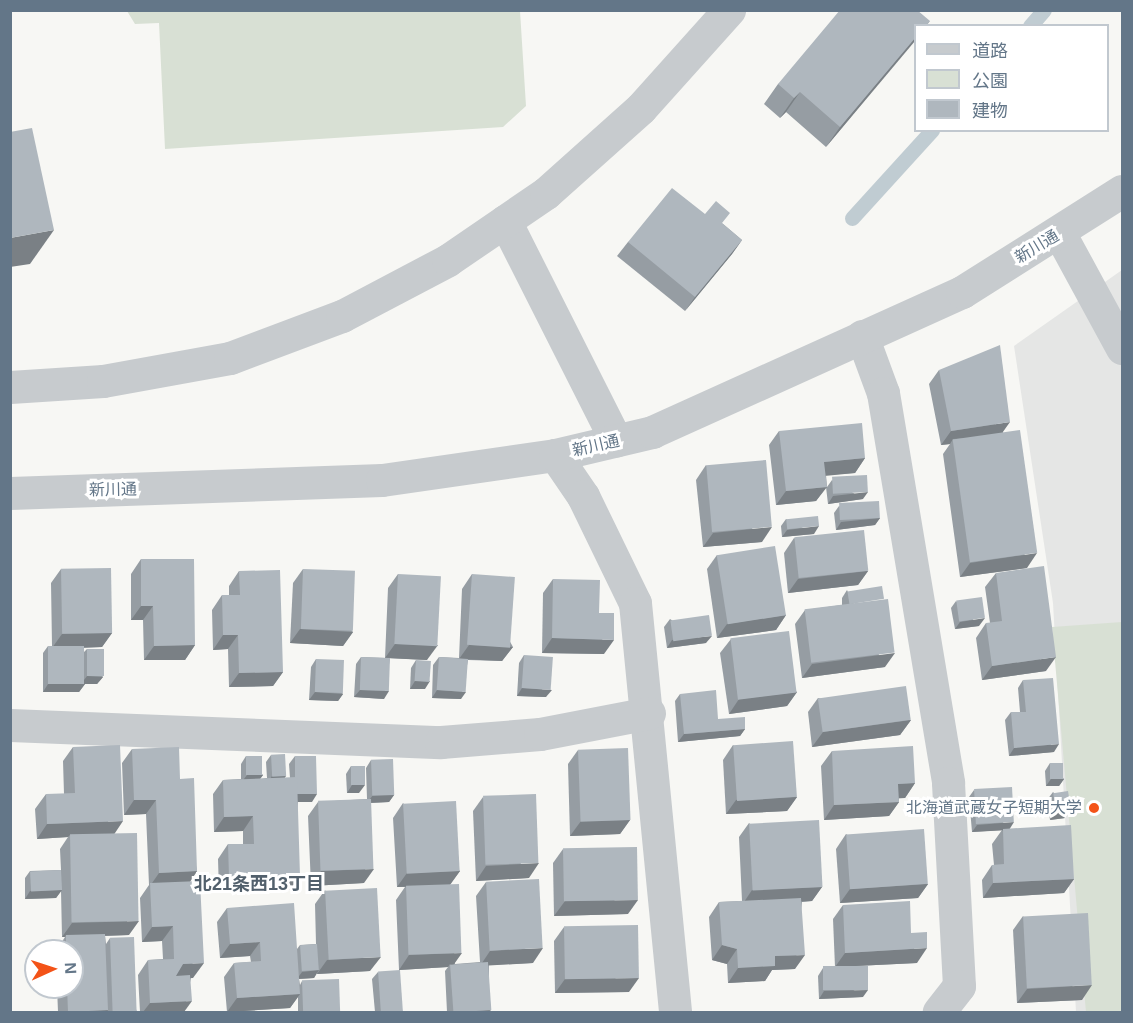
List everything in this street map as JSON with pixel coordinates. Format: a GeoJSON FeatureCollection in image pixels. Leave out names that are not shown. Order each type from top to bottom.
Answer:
{"type":"FeatureCollection","features":[{"type":"Feature","properties":{"kind":"street"},"geometry":{"type":"LineString","coordinates":[[10,387],[103,381],[230,358],[342,316],[448,260],[546,194],[641,108],[729,10]]}},
{"type":"Feature","properties":{"kind":"street","name":"新川通"},"geometry":{"type":"LineString","coordinates":[[10,493],[382,480],[555,455],[652,432],[962,292],[1060,234],[1122,191]]}},
{"type":"Feature","properties":{"kind":"street"},"geometry":{"type":"LineString","coordinates":[[505,221],[616,441]]}},
{"type":"Feature","properties":{"kind":"street"},"geometry":{"type":"LineString","coordinates":[[1060,234],[1122,348]]}},
{"type":"Feature","properties":{"kind":"street"},"geometry":{"type":"LineString","coordinates":[[862,336],[883,393],[948,783],[959,987],[939,1012]]}},
{"type":"Feature","properties":{"kind":"street"},"geometry":{"type":"LineString","coordinates":[[555,455],[583,496],[635,603],[650,713],[675,1012]]}},
{"type":"Feature","properties":{"kind":"street"},"geometry":{"type":"LineString","coordinates":[[10,725],[441,742],[540,734],[650,713]]}},
{"type":"Feature","properties":{"kind":"shaded area","name":"北海道武蔵女子短期大学"},"geometry":{"type":"Polygon","coordinates":[[[1122,270],[1122,1012],[1076,1012],[1053,603],[1014,346],[1122,270]]]}},
{"type":"Feature","properties":{"kind":"green space"},"geometry":{"type":"Polygon","coordinates":[[[127,11],[520,11],[526,106],[503,127],[165,149],[159,23],[135,24],[127,11]]]}},
{"type":"Feature","properties":{"kind":"green space"},"geometry":{"type":"Polygon","coordinates":[[[1122,622],[1122,1012],[1086,1012],[1052,627],[1122,622]]]}},
{"type":"Feature","properties":{"kind":"building"},"geometry":{"type":"Polygon","coordinates":[[[840,10],[917,10],[930,21],[928,24],[914,24],[914,39],[840,127],[800,92],[794,98],[778,84],[840,10]]]}},
{"type":"Feature","properties":{"kind":"building"},"geometry":{"type":"Polygon","coordinates":[[[32,128],[54,230],[10,238],[10,132],[32,128]]]}},
{"type":"Feature","properties":{"kind":"building"},"geometry":{"type":"Polygon","coordinates":[[[672,188],[705,214],[716,201],[730,213],[722,223],[742,240],[695,297],[628,242],[672,188]]]}},
{"type":"Feature","properties":{"kind":"building"},"geometry":{"type":"Polygon","coordinates":[[[1000,345],[1010,422],[951,431],[939,370],[1000,345]]]}},
{"type":"Feature","properties":{"kind":"building"},"geometry":{"type":"Polygon","coordinates":[[[862,423],[865,458],[824,462],[827,487],[786,491],[779,431],[862,423]]]}},
{"type":"Feature","properties":{"kind":"building"},"geometry":{"type":"Polygon","coordinates":[[[1020,430],[1037,553],[970,562],[953,439],[1020,430]]]}},
{"type":"Feature","properties":{"kind":"building"},"geometry":{"type":"Polygon","coordinates":[[[766,460],[772,527],[712,532],[706,465],[766,460]]]}},
{"type":"Feature","properties":{"kind":"building"},"geometry":{"type":"Polygon","coordinates":[[[867,475],[868,492],[833,494],[832,477],[867,475]]]}},
{"type":"Feature","properties":{"kind":"building"},"geometry":{"type":"Polygon","coordinates":[[[879,501],[880,518],[840,520],[839,503],[879,501]]]}},
{"type":"Feature","properties":{"kind":"building"},"geometry":{"type":"Polygon","coordinates":[[[818,516],[819,526],[787,529],[786,519],[818,516]]]}},
{"type":"Feature","properties":{"kind":"building"},"geometry":{"type":"Polygon","coordinates":[[[864,530],[868,571],[799,578],[794,537],[864,530]]]}},
{"type":"Feature","properties":{"kind":"building"},"geometry":{"type":"Polygon","coordinates":[[[775,546],[786,615],[728,624],[717,555],[775,546]]]}},
{"type":"Feature","properties":{"kind":"building"},"geometry":{"type":"Polygon","coordinates":[[[141,559],[194,559],[195,645],[154,646],[153,606],[141,606],[141,559]]]}},
{"type":"Feature","properties":{"kind":"building"},"geometry":{"type":"Polygon","coordinates":[[[1044,566],[1056,657],[992,666],[986,623],[1002,621],[996,573],[1044,566]]]}},
{"type":"Feature","properties":{"kind":"building"},"geometry":{"type":"Polygon","coordinates":[[[111,568],[112,633],[62,634],[61,569],[111,568]]]}},
{"type":"Feature","properties":{"kind":"building"},"geometry":{"type":"Polygon","coordinates":[[[303,569],[355,571],[353,631],[301,629],[303,569]]]}},
{"type":"Feature","properties":{"kind":"building"},"geometry":{"type":"Polygon","coordinates":[[[280,570],[283,672],[239,673],[238,635],[223,635],[222,595],[240,595],[239,571],[280,570]]]}},
{"type":"Feature","properties":{"kind":"building"},"geometry":{"type":"Polygon","coordinates":[[[398,574],[441,576],[437,646],[394,644],[398,574]]]}},
{"type":"Feature","properties":{"kind":"building"},"geometry":{"type":"Polygon","coordinates":[[[472,574],[515,577],[510,648],[467,645],[472,574]]]}},
{"type":"Feature","properties":{"kind":"building"},"geometry":{"type":"Polygon","coordinates":[[[553,579],[600,580],[599,613],[614,613],[614,640],[552,638],[553,579]]]}},
{"type":"Feature","properties":{"kind":"building"},"geometry":{"type":"Polygon","coordinates":[[[882,586],[884,599],[849,604],[847,591],[882,586]]]}},
{"type":"Feature","properties":{"kind":"building"},"geometry":{"type":"Polygon","coordinates":[[[982,597],[985,618],[959,621],[956,601],[982,597]]]}},
{"type":"Feature","properties":{"kind":"building"},"geometry":{"type":"Polygon","coordinates":[[[888,599],[895,653],[811,663],[805,609],[888,599]]]}},
{"type":"Feature","properties":{"kind":"building"},"geometry":{"type":"Polygon","coordinates":[[[709,615],[712,636],[673,641],[670,620],[709,615]]]}},
{"type":"Feature","properties":{"kind":"building"},"geometry":{"type":"Polygon","coordinates":[[[789,631],[797,693],[738,700],[730,638],[789,631]]]}},
{"type":"Feature","properties":{"kind":"building"},"geometry":{"type":"Polygon","coordinates":[[[48,646],[84,646],[84,684],[48,684],[48,646]]]}},
{"type":"Feature","properties":{"kind":"building"},"geometry":{"type":"Polygon","coordinates":[[[87,649],[104,649],[104,676],[87,676],[87,649]]]}},
{"type":"Feature","properties":{"kind":"building"},"geometry":{"type":"Polygon","coordinates":[[[524,655],[553,657],[551,690],[522,688],[524,655]]]}},
{"type":"Feature","properties":{"kind":"building"},"geometry":{"type":"Polygon","coordinates":[[[361,657],[390,658],[389,691],[360,690],[361,657]]]}},
{"type":"Feature","properties":{"kind":"building"},"geometry":{"type":"Polygon","coordinates":[[[439,657],[468,659],[466,692],[437,690],[439,657]]]}},
{"type":"Feature","properties":{"kind":"building"},"geometry":{"type":"Polygon","coordinates":[[[316,659],[344,660],[343,693],[315,692],[316,659]]]}},
{"type":"Feature","properties":{"kind":"building"},"geometry":{"type":"Polygon","coordinates":[[[416,660],[431,661],[429,682],[415,681],[416,660]]]}},
{"type":"Feature","properties":{"kind":"building"},"geometry":{"type":"Polygon","coordinates":[[[1053,678],[1059,744],[1014,748],[1011,712],[1026,712],[1023,680],[1053,678]]]}},
{"type":"Feature","properties":{"kind":"building"},"geometry":{"type":"Polygon","coordinates":[[[906,686],[911,720],[823,732],[818,698],[906,686]]]}},
{"type":"Feature","properties":{"kind":"building"},"geometry":{"type":"Polygon","coordinates":[[[716,690],[718,719],[745,717],[745,729],[684,734],[680,694],[716,690]]]}},
{"type":"Feature","properties":{"kind":"building"},"geometry":{"type":"Polygon","coordinates":[[[793,741],[797,797],[737,801],[733,745],[793,741]]]}},
{"type":"Feature","properties":{"kind":"building"},"geometry":{"type":"Polygon","coordinates":[[[120,745],[123,821],[47,824],[46,794],[75,793],[73,747],[120,745]]]}},
{"type":"Feature","properties":{"kind":"building"},"geometry":{"type":"Polygon","coordinates":[[[913,746],[915,783],[898,784],[899,802],[834,805],[832,751],[913,746]]]}},
{"type":"Feature","properties":{"kind":"building"},"geometry":{"type":"Polygon","coordinates":[[[179,747],[180,779],[194,778],[197,871],[159,873],[156,800],[134,800],[132,749],[179,747]]]}},
{"type":"Feature","properties":{"kind":"building"},"geometry":{"type":"Polygon","coordinates":[[[628,748],[631,820],[581,822],[578,750],[628,748]]]}},
{"type":"Feature","properties":{"kind":"building"},"geometry":{"type":"Polygon","coordinates":[[[285,754],[286,776],[272,777],[271,755],[285,754]]]}},
{"type":"Feature","properties":{"kind":"building"},"geometry":{"type":"Polygon","coordinates":[[[246,756],[262,756],[262,775],[246,775],[246,756]]]}},
{"type":"Feature","properties":{"kind":"building"},"geometry":{"type":"Polygon","coordinates":[[[295,756],[316,756],[317,794],[297,794],[295,756]]]}},
{"type":"Feature","properties":{"kind":"building"},"geometry":{"type":"Polygon","coordinates":[[[393,759],[394,795],[372,796],[371,760],[393,759]]]}},
{"type":"Feature","properties":{"kind":"building"},"geometry":{"type":"Polygon","coordinates":[[[1050,763],[1063,763],[1063,779],[1050,779],[1050,763]]]}},
{"type":"Feature","properties":{"kind":"building"},"geometry":{"type":"Polygon","coordinates":[[[351,766],[365,766],[365,785],[351,785],[351,766]]]}},
{"type":"Feature","properties":{"kind":"building"},"geometry":{"type":"Polygon","coordinates":[[[297,777],[300,876],[229,877],[228,844],[254,844],[253,816],[224,817],[223,780],[297,777]]]}},
{"type":"Feature","properties":{"kind":"building"},"geometry":{"type":"Polygon","coordinates":[[[1012,787],[1014,822],[976,824],[974,789],[1012,787]]]}},
{"type":"Feature","properties":{"kind":"building"},"geometry":{"type":"Polygon","coordinates":[[[1068,791],[1071,810],[1056,812],[1053,793],[1068,791]]]}},
{"type":"Feature","properties":{"kind":"building"},"geometry":{"type":"Polygon","coordinates":[[[536,794],[538,863],[485,865],[483,796],[536,794]]]}},
{"type":"Feature","properties":{"kind":"building"},"geometry":{"type":"Polygon","coordinates":[[[371,799],[373,869],[320,871],[318,801],[371,799]]]}},
{"type":"Feature","properties":{"kind":"building"},"geometry":{"type":"Polygon","coordinates":[[[456,801],[460,871],[407,874],[403,804],[456,801]]]}},
{"type":"Feature","properties":{"kind":"building"},"geometry":{"type":"Polygon","coordinates":[[[819,820],[823,887],[753,891],[749,824],[819,820]]]}},
{"type":"Feature","properties":{"kind":"building"},"geometry":{"type":"Polygon","coordinates":[[[1071,825],[1074,879],[993,883],[992,865],[1004,864],[1003,829],[1071,825]]]}},
{"type":"Feature","properties":{"kind":"building"},"geometry":{"type":"Polygon","coordinates":[[[924,829],[928,884],[850,889],[846,834],[924,829]]]}},
{"type":"Feature","properties":{"kind":"building"},"geometry":{"type":"Polygon","coordinates":[[[137,833],[139,921],[72,922],[70,834],[137,833]]]}},
{"type":"Feature","properties":{"kind":"building"},"geometry":{"type":"Polygon","coordinates":[[[637,847],[638,900],[564,901],[563,848],[637,847]]]}},
{"type":"Feature","properties":{"kind":"building"},"geometry":{"type":"Polygon","coordinates":[[[61,870],[62,890],[31,892],[30,872],[61,870]]]}},
{"type":"Feature","properties":{"kind":"building"},"geometry":{"type":"Polygon","coordinates":[[[539,879],[543,948],[490,951],[486,882],[539,879]]]}},
{"type":"Feature","properties":{"kind":"building"},"geometry":{"type":"Polygon","coordinates":[[[200,881],[204,963],[183,964],[176,976],[190,975],[192,1001],[150,1003],[148,960],[174,959],[173,926],[152,927],[150,883],[200,881]]]}},
{"type":"Feature","properties":{"kind":"building"},"geometry":{"type":"Polygon","coordinates":[[[459,884],[461,953],[408,955],[406,886],[459,884]]]}},
{"type":"Feature","properties":{"kind":"building"},"geometry":{"type":"Polygon","coordinates":[[[377,888],[381,957],[329,960],[325,891],[377,888]]]}},
{"type":"Feature","properties":{"kind":"building"},"geometry":{"type":"Polygon","coordinates":[[[801,898],[805,955],[775,956],[775,966],[738,968],[737,949],[722,945],[719,902],[801,898]]]}},
{"type":"Feature","properties":{"kind":"building"},"geometry":{"type":"Polygon","coordinates":[[[910,901],[911,933],[927,932],[927,948],[845,953],[843,905],[910,901]]]}},
{"type":"Feature","properties":{"kind":"building"},"geometry":{"type":"Polygon","coordinates":[[[294,903],[300,994],[237,998],[234,963],[261,961],[260,942],[230,944],[227,908],[294,903]]]}},
{"type":"Feature","properties":{"kind":"building"},"geometry":{"type":"Polygon","coordinates":[[[1088,913],[1092,985],[1027,988],[1023,916],[1088,913]]]}},
{"type":"Feature","properties":{"kind":"building"},"geometry":{"type":"Polygon","coordinates":[[[638,925],[639,978],[565,979],[564,926],[638,925]]]}},
{"type":"Feature","properties":{"kind":"building"},"geometry":{"type":"Polygon","coordinates":[[[105,934],[108,1010],[68,1012],[67,999],[84,999],[84,939],[66,939],[66,935],[105,934]]]}},
{"type":"Feature","properties":{"kind":"building"},"geometry":{"type":"Polygon","coordinates":[[[134,937],[137,1012],[113,1012],[110,938],[134,937]]]}},
{"type":"Feature","properties":{"kind":"building"},"geometry":{"type":"Polygon","coordinates":[[[317,944],[319,970],[302,971],[300,945],[317,944]]]}},
{"type":"Feature","properties":{"kind":"building"},"geometry":{"type":"Polygon","coordinates":[[[488,962],[491,1010],[453,1012],[450,965],[488,962]]]}},
{"type":"Feature","properties":{"kind":"building"},"geometry":{"type":"Polygon","coordinates":[[[823,966],[868,966],[868,990],[823,990],[823,966]]]}},
{"type":"Feature","properties":{"kind":"building"},"geometry":{"type":"Polygon","coordinates":[[[400,970],[403,1012],[381,1012],[378,972],[400,970]]]}},
{"type":"Feature","properties":{"kind":"building"},"geometry":{"type":"Polygon","coordinates":[[[339,979],[340,1012],[303,1012],[302,980],[339,979]]]}},
{"type":"Feature","properties":{"kind":"waterway"},"geometry":{"type":"LineString","coordinates":[[1032,24],[1044,10]]}},
{"type":"Feature","properties":{"kind":"waterway"},"geometry":{"type":"LineString","coordinates":[[852,218],[930,132]]}},
{"type":"Feature","properties":{"kind":"place","name":"北海道武蔵女子短期大学"},"geometry":{"type":"Point","coordinates":[1094,808]}},
{"type":"Feature","properties":{"kind":"district","name":"北21条西13丁目"},"geometry":{"type":"Point","coordinates":[259,884]}}]}
